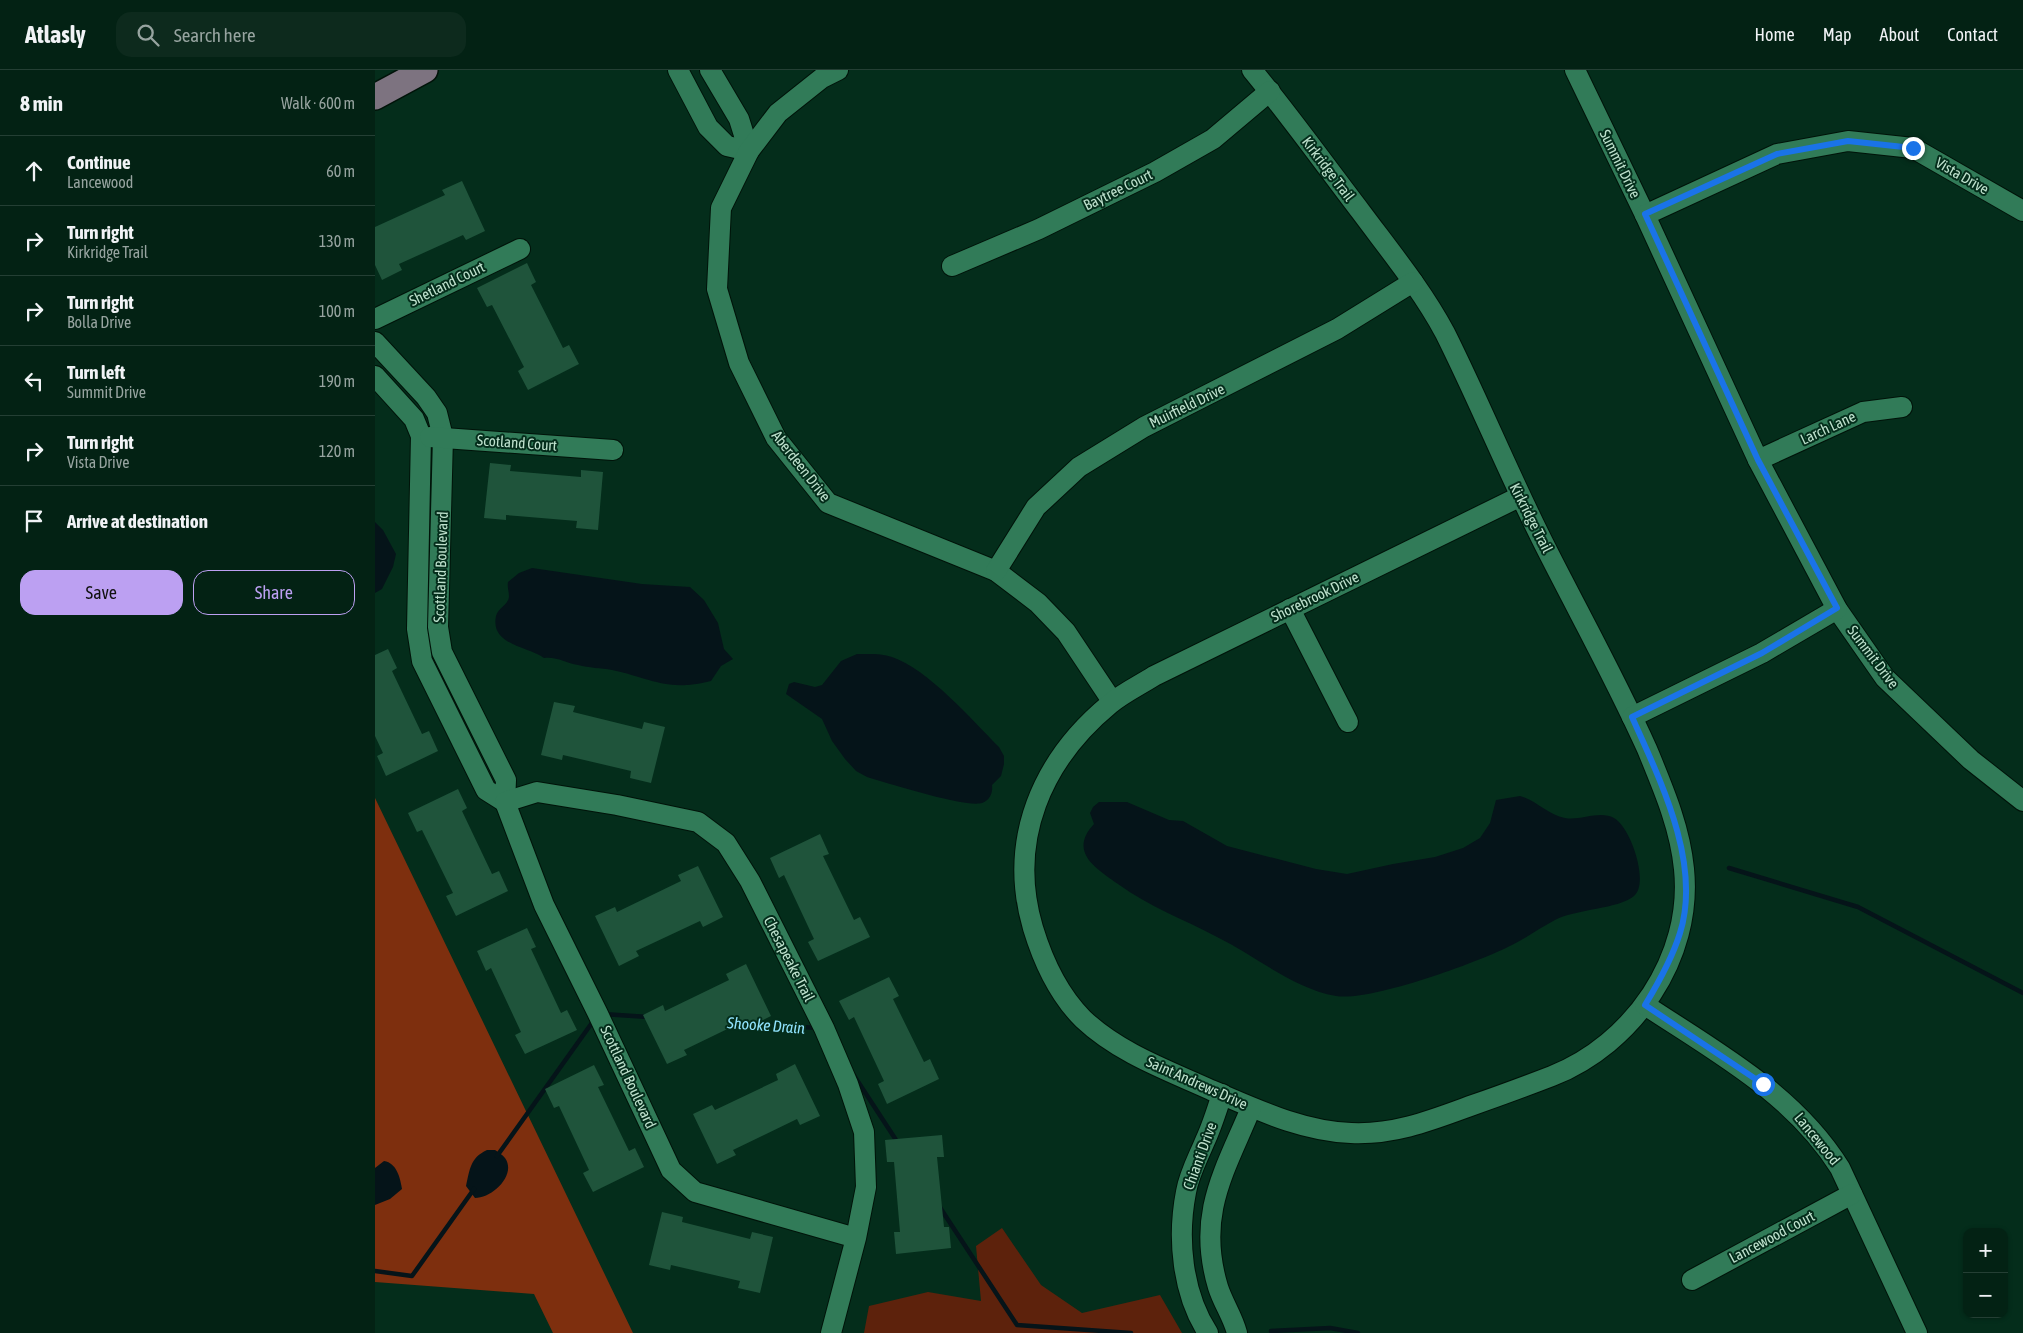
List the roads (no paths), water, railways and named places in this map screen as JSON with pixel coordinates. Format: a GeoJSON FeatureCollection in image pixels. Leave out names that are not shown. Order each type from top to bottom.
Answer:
{"type":"FeatureCollection","features":[{"type":"Feature","properties":{"kind":"main road"},"geometry":{"type":"LineString","coordinates":[[375,97],[425,70]]}},
{"type":"Feature","properties":{"kind":"street"},"geometry":{"type":"LineString","coordinates":[[710,70],[739,119],[749,151],[727,146],[708,128],[682,77],[710,70]]}},
{"type":"Feature","properties":{"kind":"street"},"geometry":{"type":"LineString","coordinates":[[749,151],[778,112],[822,78],[838,70]]}},
{"type":"Feature","properties":{"kind":"street","name":"Kirkridge Trail"},"geometry":{"type":"LineString","coordinates":[[1252,70],[1270,91],[1413,282],[1443,330],[1519,497],[1632,717],[1663,786],[1674,821],[1684,866],[1685,897],[1680,932],[1662,976],[1645,1005]]}},
{"type":"Feature","properties":{"kind":"street","name":"Summit Drive"},"geometry":{"type":"LineString","coordinates":[[1575,70],[1645,214],[1758,460],[1837,608],[1885,678],[1971,760],[2023,801]]}},
{"type":"Feature","properties":{"kind":"street","name":"Baytree Court"},"geometry":{"type":"LineString","coordinates":[[952,266],[1039,229],[1155,172],[1213,139],[1270,91]]}},
{"type":"Feature","properties":{"kind":"street","name":"Vista Drive"},"geometry":{"type":"LineString","coordinates":[[1645,214],[1777,154],[1848,141],[1913,148],[2023,211]]}},
{"type":"Feature","properties":{"kind":"street","name":"Aberdeen Drive"},"geometry":{"type":"LineString","coordinates":[[749,151],[721,208],[717,289],[739,363],[777,438],[828,503],[996,571],[1038,603],[1066,632],[1112,701]]}},
{"type":"Feature","properties":{"kind":"street","name":"Shetland Court"},"geometry":{"type":"LineString","coordinates":[[375,319],[520,249]]}},
{"type":"Feature","properties":{"kind":"street","name":"Muirfield Drive"},"geometry":{"type":"LineString","coordinates":[[996,571],[1036,507],[1079,467],[1144,427],[1337,329],[1413,282]]}},
{"type":"Feature","properties":{"kind":"street","name":"Scottland Boulevard"},"geometry":{"type":"LineString","coordinates":[[375,342],[426,397],[437,413],[443,437],[439,627],[443,652],[506,780],[505,802],[544,904],[671,1170],[695,1192],[856,1238]]}},
{"type":"Feature","properties":{"kind":"street","name":"Scottland Boulevard"},"geometry":{"type":"LineString","coordinates":[[375,376],[414,419],[421,436],[417,629],[421,661],[486,790],[505,802]]}},
{"type":"Feature","properties":{"kind":"street","name":"Larch Lane"},"geometry":{"type":"LineString","coordinates":[[1758,460],[1863,412],[1902,407]]}},
{"type":"Feature","properties":{"kind":"street","name":"Scotland Court"},"geometry":{"type":"LineString","coordinates":[[421,436],[613,450]]}},
{"type":"Feature","properties":{"kind":"street","name":"Shorebrook Drive"},"geometry":{"type":"LineString","coordinates":[[1112,701],[1154,676],[1519,497]]}},
{"type":"Feature","properties":{"kind":"street"},"geometry":{"type":"LineString","coordinates":[[1290,608],[1348,722]]}},
{"type":"Feature","properties":{"kind":"street"},"geometry":{"type":"LineString","coordinates":[[1632,717],[1762,653],[1837,608]]}},
{"type":"Feature","properties":{"kind":"street"},"geometry":{"type":"LineString","coordinates":[[417,629],[439,627]]}},
{"type":"Feature","properties":{"kind":"street","name":"Saint Andrews Drive"},"geometry":{"type":"LineString","coordinates":[[1112,701],[1069,743],[1040,792],[1029,823],[1025,857],[1027,908],[1041,953],[1060,991],[1084,1020],[1136,1057],[1251,1108],[1298,1124],[1326,1131],[1382,1133],[1409,1128],[1564,1071],[1597,1052],[1618,1034],[1645,1005]]}},
{"type":"Feature","properties":{"kind":"street"},"geometry":{"type":"LineString","coordinates":[[468,754],[487,743]]}},
{"type":"Feature","properties":{"kind":"street","name":"Chesapeake Trail"},"geometry":{"type":"LineString","coordinates":[[505,802],[537,792],[617,805],[698,822],[726,843],[750,881],[824,1028],[848,1084],[864,1132],[866,1187],[856,1238],[831,1333]]}},
{"type":"Feature","properties":{"kind":"street","name":"Lancewood"},"geometry":{"type":"LineString","coordinates":[[1645,1005],[1784,1100],[1804,1120],[1828,1149],[1840,1168],[1917,1333]]}},
{"type":"Feature","properties":{"kind":"street","name":"Chianti Drive"},"geometry":{"type":"LineString","coordinates":[[1208,1333],[1195,1305],[1187,1280],[1182,1234],[1186,1192],[1193,1168],[1222,1094]]}},
{"type":"Feature","properties":{"kind":"street","name":"Chianti Drive"},"geometry":{"type":"LineString","coordinates":[[1237,1333],[1218,1288],[1213,1264],[1211,1232],[1216,1187],[1251,1108]]}},
{"type":"Feature","properties":{"kind":"street","name":"Lancewood Court"},"geometry":{"type":"LineString","coordinates":[[1692,1280],[1852,1194]]}},
{"type":"Feature","properties":{"kind":"street"},"geometry":{"type":"LineString","coordinates":[[1182,1234],[1211,1232]]}},
{"type":"Feature","properties":{"kind":"waterway"},"geometry":{"type":"LineString","coordinates":[[1729,868],[1858,907],[2023,993]]}},
{"type":"Feature","properties":{"kind":"waterway","name":"Shooke Drain"},"geometry":{"type":"LineString","coordinates":[[603,1014],[648,1017]]}},
{"type":"Feature","properties":{"kind":"waterway","name":"Shooke Drain"},"geometry":{"type":"LineString","coordinates":[[497,1156],[594,1020]]}},
{"type":"Feature","properties":{"kind":"waterway","name":"Shooke Drain"},"geometry":{"type":"LineString","coordinates":[[736,1023],[818,1028]]}},
{"type":"Feature","properties":{"kind":"waterway","name":"Shooke Drain"},"geometry":{"type":"LineString","coordinates":[[853,1074],[898,1143]]}},
{"type":"Feature","properties":{"kind":"waterway","name":"Shooke Drain"},"geometry":{"type":"LineString","coordinates":[[375,1271],[412,1276],[474,1189]]}},
{"type":"Feature","properties":{"kind":"waterway","name":"Shooke Drain"},"geometry":{"type":"LineString","coordinates":[[939,1206],[1017,1325],[1131,1333]]}},
{"type":"Feature","properties":{"kind":"waterway","name":"Shooke Drain"},"geometry":{"type":"LineString","coordinates":[[1271,1331],[1330,1328],[1358,1333]]}}]}
